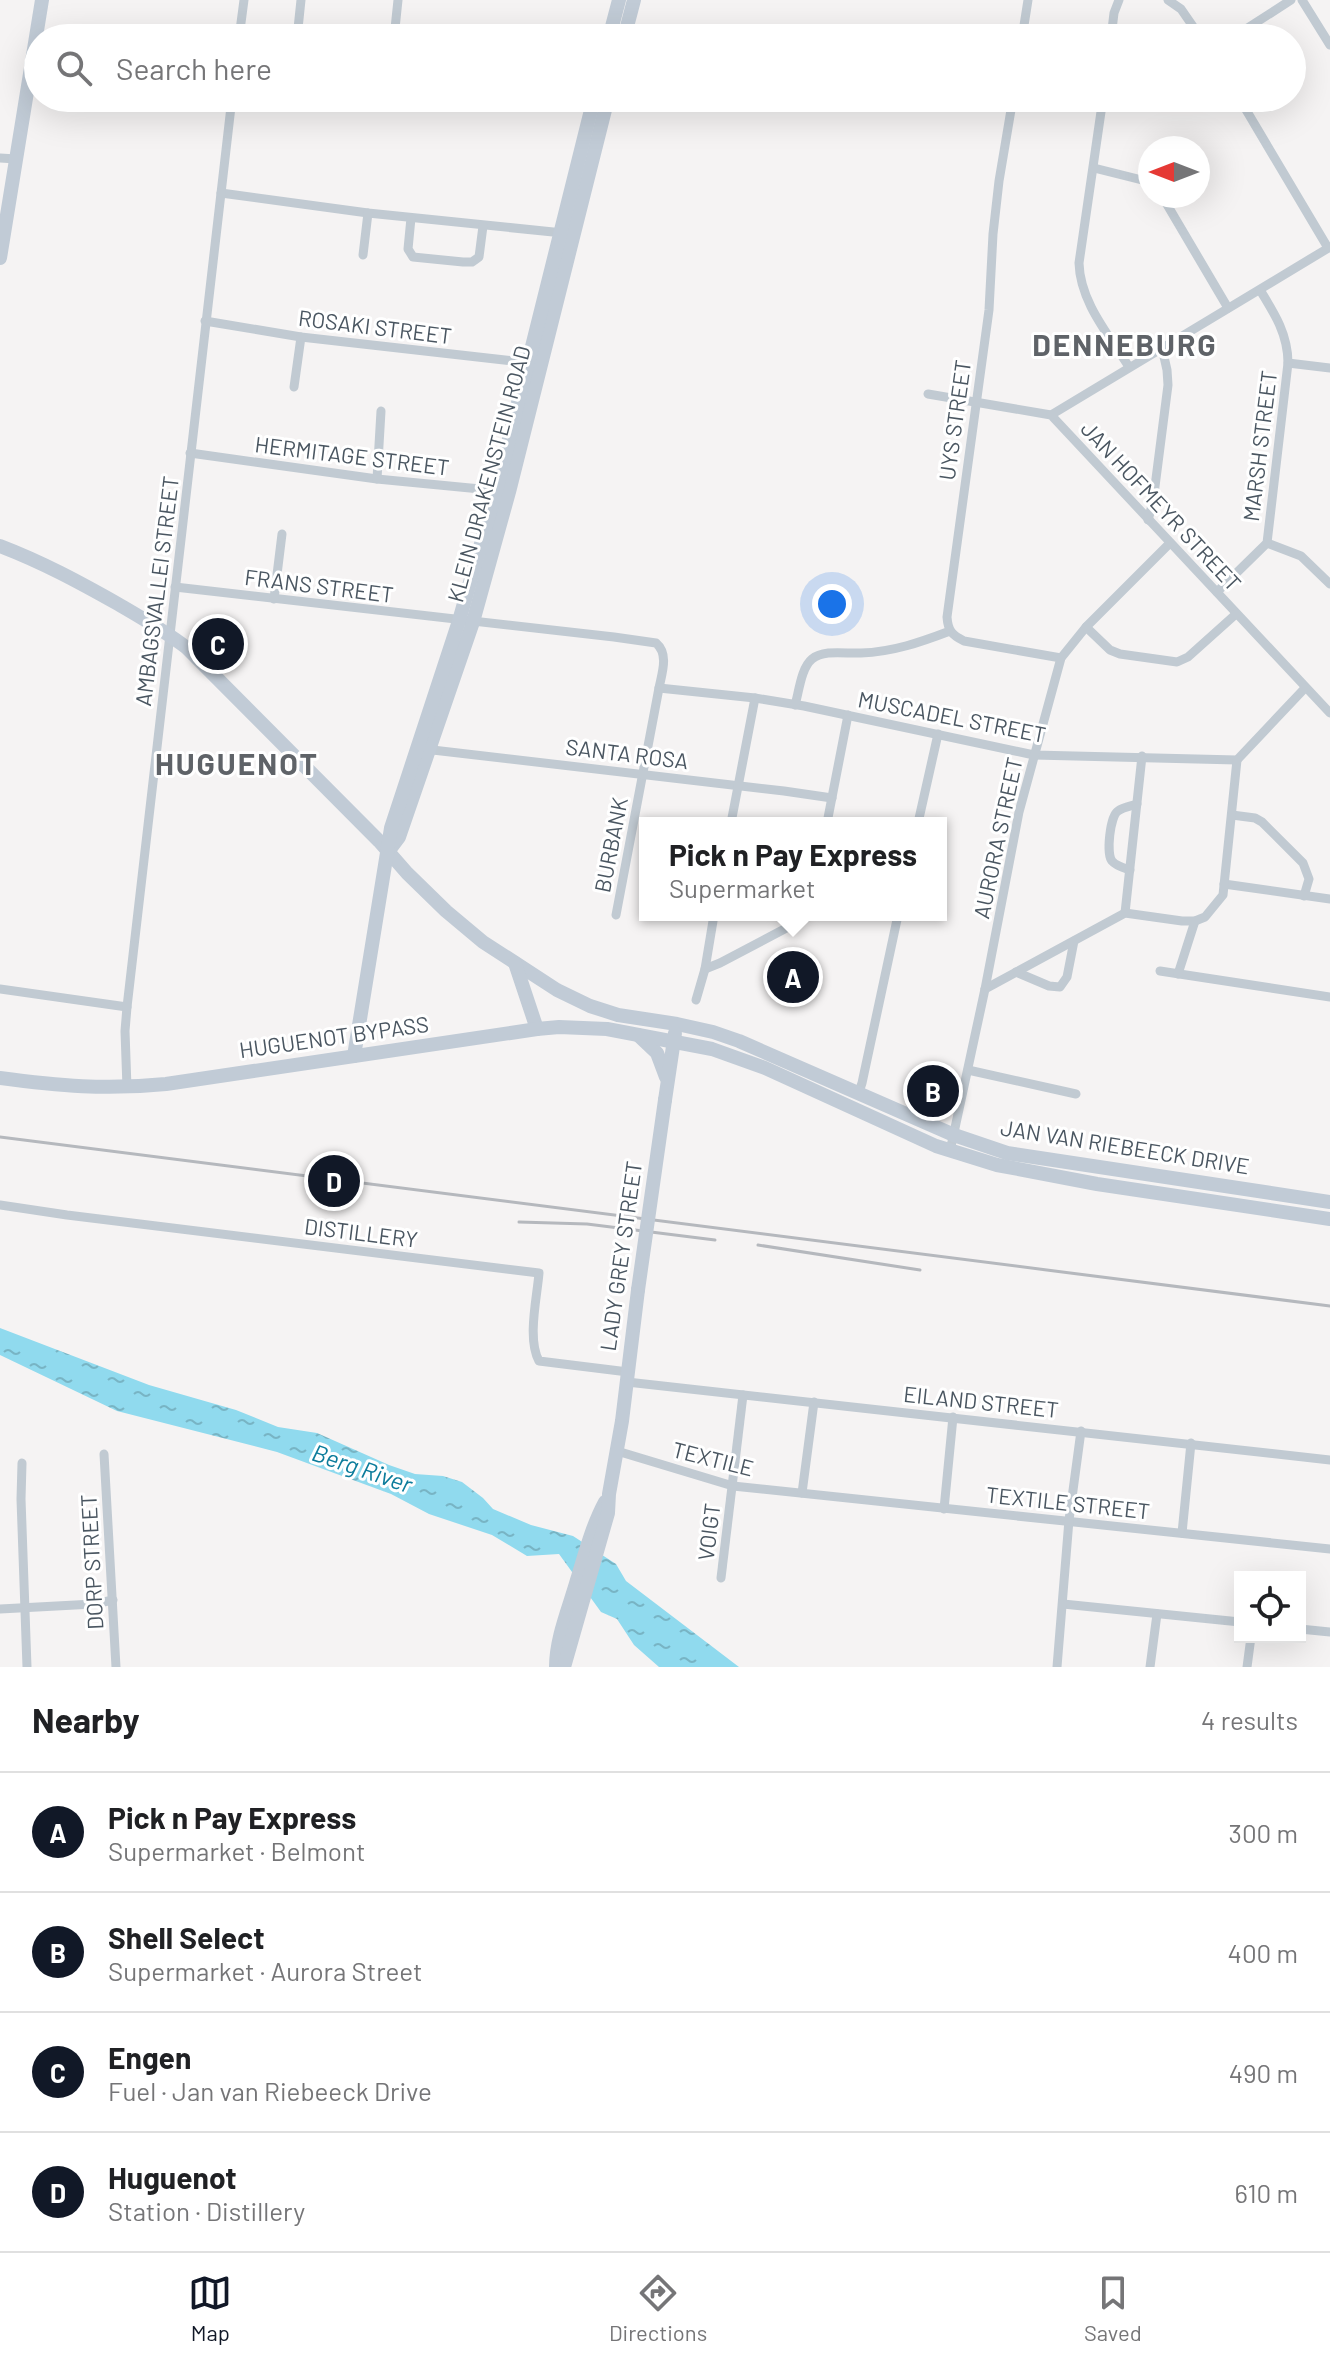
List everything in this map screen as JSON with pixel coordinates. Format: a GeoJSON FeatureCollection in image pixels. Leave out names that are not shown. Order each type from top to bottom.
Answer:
{"type":"FeatureCollection","features":[{"type":"Feature","properties":{"kind":"main road"},"geometry":{"type":"LineString","coordinates":[[38,24],[42,0]]}},
{"type":"Feature","properties":{"kind":"main road"},"geometry":{"type":"LineString","coordinates":[[613,24],[619,0]]}},
{"type":"Feature","properties":{"kind":"main road"},"geometry":{"type":"LineString","coordinates":[[628,24],[634,0]]}},
{"type":"Feature","properties":{"kind":"main road"},"geometry":{"type":"LineString","coordinates":[[0,258],[24,110]]}},
{"type":"Feature","properties":{"kind":"main road","name":"KLEIN DRAKENSTEIN ROAD"},"geometry":{"type":"LineString","coordinates":[[354,1056],[388,852],[399,837],[503,491],[597,112]]}},
{"type":"Feature","properties":{"kind":"main road","name":"JAN VAN RIEBEECK DRIVE"},"geometry":{"type":"LineString","coordinates":[[0,546],[95,589],[187,648],[446,911],[483,942],[557,990],[618,1015],[677,1024],[739,1041],[950,1151],[1031,1173],[1330,1219]]}},
{"type":"Feature","properties":{"kind":"main road"},"geometry":{"type":"LineString","coordinates":[[515,963],[537,1029]]}},
{"type":"Feature","properties":{"kind":"main road","name":"LADY GREY STREET"},"geometry":{"type":"LineString","coordinates":[[564,1667],[571,1619],[594,1525],[609,1494],[617,1451],[677,1024]]}},
{"type":"Feature","properties":{"kind":"main road","name":"HUGUENOT BYPASS"},"geometry":{"type":"LineString","coordinates":[[0,1078],[127,1088],[537,1029],[584,1027],[673,1041]]}},
{"type":"Feature","properties":{"kind":"main road"},"geometry":{"type":"LineString","coordinates":[[637,1034],[657,1053],[667,1081]]}},
{"type":"Feature","properties":{"kind":"main road","name":"JAN VAN RIEBEECK DRIVE"},"geometry":{"type":"LineString","coordinates":[[673,1041],[712,1049],[1007,1153],[1330,1202]]}},
{"type":"Feature","properties":{"kind":"main road","name":"LADY GREY STREET"},"geometry":{"type":"LineString","coordinates":[[556,1667],[560,1640],[571,1619]]}},
{"type":"Feature","properties":{"kind":"street"},"geometry":{"type":"LineString","coordinates":[[241,24],[244,0]]}},
{"type":"Feature","properties":{"kind":"street"},"geometry":{"type":"LineString","coordinates":[[298,24],[301,0]]}},
{"type":"Feature","properties":{"kind":"street"},"geometry":{"type":"LineString","coordinates":[[395,24],[398,0]]}},
{"type":"Feature","properties":{"kind":"street"},"geometry":{"type":"LineString","coordinates":[[1024,24],[1028,0]]}},
{"type":"Feature","properties":{"kind":"street"},"geometry":{"type":"LineString","coordinates":[[1113,24],[1119,0]]}},
{"type":"Feature","properties":{"kind":"street"},"geometry":{"type":"LineString","coordinates":[[1168,0],[1181,9],[1191,24]]}},
{"type":"Feature","properties":{"kind":"street"},"geometry":{"type":"LineString","coordinates":[[1254,24],[1291,0]]}},
{"type":"Feature","properties":{"kind":"street"},"geometry":{"type":"LineString","coordinates":[[1302,0],[1330,45]]}},
{"type":"Feature","properties":{"kind":"street","name":"AMBAGSVALLEI STREET"},"geometry":{"type":"LineString","coordinates":[[127,1088],[127,1007],[230,112]]}},
{"type":"Feature","properties":{"kind":"street","name":"UYS STREET"},"geometry":{"type":"LineString","coordinates":[[950,631],[947,617],[989,310],[993,234],[1011,112]]}},
{"type":"Feature","properties":{"kind":"street"},"geometry":{"type":"LineString","coordinates":[[1101,112],[1079,263],[1080,278],[1088,302],[1129,367]]}},
{"type":"Feature","properties":{"kind":"street"},"geometry":{"type":"LineString","coordinates":[[1051,415],[1329,247],[1247,112]]}},
{"type":"Feature","properties":{"kind":"street"},"geometry":{"type":"LineString","coordinates":[[0,158],[16,159]]}},
{"type":"Feature","properties":{"kind":"street"},"geometry":{"type":"LineString","coordinates":[[1094,168],[1138,179]]}},
{"type":"Feature","properties":{"kind":"street"},"geometry":{"type":"LineString","coordinates":[[221,193],[368,213],[567,234]]}},
{"type":"Feature","properties":{"kind":"street"},"geometry":{"type":"LineString","coordinates":[[1169,208],[1228,308]]}},
{"type":"Feature","properties":{"kind":"street"},"geometry":{"type":"LineString","coordinates":[[363,255],[368,213]]}},
{"type":"Feature","properties":{"kind":"street"},"geometry":{"type":"LineString","coordinates":[[411,218],[409,254],[438,260],[477,260],[483,226]]}},
{"type":"Feature","properties":{"kind":"street","name":"MARSH STREET"},"geometry":{"type":"LineString","coordinates":[[1217,592],[1267,543],[1288,347],[1282,327],[1260,290]]}},
{"type":"Feature","properties":{"kind":"street","name":"ROSAKI STREET"},"geometry":{"type":"LineString","coordinates":[[205,321],[301,337],[535,363]]}},
{"type":"Feature","properties":{"kind":"street"},"geometry":{"type":"LineString","coordinates":[[294,387],[301,337]]}},
{"type":"Feature","properties":{"kind":"street"},"geometry":{"type":"LineString","coordinates":[[1148,520],[1168,385],[1162,348]]}},
{"type":"Feature","properties":{"kind":"street"},"geometry":{"type":"LineString","coordinates":[[1288,363],[1330,368]]}},
{"type":"Feature","properties":{"kind":"street","name":"JAN HOFMEYR STREET"},"geometry":{"type":"LineString","coordinates":[[928,394],[1051,415],[1330,713]]}},
{"type":"Feature","properties":{"kind":"street"},"geometry":{"type":"LineString","coordinates":[[377,479],[381,411]]}},
{"type":"Feature","properties":{"kind":"street","name":"HERMITAGE STREET"},"geometry":{"type":"LineString","coordinates":[[190,453],[377,479],[503,491]]}},
{"type":"Feature","properties":{"kind":"street"},"geometry":{"type":"LineString","coordinates":[[274,599],[282,534]]}},
{"type":"Feature","properties":{"kind":"street","name":"AURORA STREET"},"geometry":{"type":"LineString","coordinates":[[950,1151],[1019,812],[1061,658],[1086,627],[1170,543]]}},
{"type":"Feature","properties":{"kind":"street"},"geometry":{"type":"LineString","coordinates":[[1267,543],[1301,556],[1330,584]]}},
{"type":"Feature","properties":{"kind":"street","name":"FRANS STREET"},"geometry":{"type":"LineString","coordinates":[[175,587],[466,621]]}},
{"type":"Feature","properties":{"kind":"street"},"geometry":{"type":"LineString","coordinates":[[1086,627],[1110,650],[1177,662],[1188,657],[1236,614]]}},
{"type":"Feature","properties":{"kind":"street","name":"BURBANK"},"geometry":{"type":"LineString","coordinates":[[466,621],[656,643],[663,650],[659,688],[616,915]]}},
{"type":"Feature","properties":{"kind":"street"},"geometry":{"type":"LineString","coordinates":[[795,705],[805,671],[815,657],[895,649],[950,631],[964,641],[1061,658]]}},
{"type":"Feature","properties":{"kind":"street","name":"MUSCADEL STREET"},"geometry":{"type":"LineString","coordinates":[[659,688],[795,705],[1034,755],[1237,760]]}},
{"type":"Feature","properties":{"kind":"street"},"geometry":{"type":"LineString","coordinates":[[985,989],[1125,913],[1182,921],[1205,917],[1223,895],[1237,760],[1305,688]]}},
{"type":"Feature","properties":{"kind":"street"},"geometry":{"type":"LineString","coordinates":[[732,817],[755,698]]}},
{"type":"Feature","properties":{"kind":"street"},"geometry":{"type":"LineString","coordinates":[[828,817],[848,715]]}},
{"type":"Feature","properties":{"kind":"street"},"geometry":{"type":"LineString","coordinates":[[919,817],[938,734]]}},
{"type":"Feature","properties":{"kind":"street","name":"SANTA ROSA"},"geometry":{"type":"LineString","coordinates":[[423,749],[832,798]]}},
{"type":"Feature","properties":{"kind":"street"},"geometry":{"type":"LineString","coordinates":[[1125,913],[1142,756]]}},
{"type":"Feature","properties":{"kind":"street"},"geometry":{"type":"LineString","coordinates":[[1130,870],[1114,864],[1109,856],[1112,819],[1115,812],[1137,804]]}},
{"type":"Feature","properties":{"kind":"street"},"geometry":{"type":"LineString","coordinates":[[1232,815],[1262,822],[1303,863],[1309,879],[1304,896]]}},
{"type":"Feature","properties":{"kind":"street"},"geometry":{"type":"LineString","coordinates":[[1224,884],[1330,899]]}},
{"type":"Feature","properties":{"kind":"street"},"geometry":{"type":"LineString","coordinates":[[696,1000],[713,921]]}},
{"type":"Feature","properties":{"kind":"street"},"geometry":{"type":"LineString","coordinates":[[705,969],[800,921]]}},
{"type":"Feature","properties":{"kind":"street"},"geometry":{"type":"LineString","coordinates":[[856,1101],[897,921]]}},
{"type":"Feature","properties":{"kind":"street"},"geometry":{"type":"LineString","coordinates":[[1178,974],[1195,921]]}},
{"type":"Feature","properties":{"kind":"street"},"geometry":{"type":"LineString","coordinates":[[1016,972],[1049,986],[1060,987],[1067,977],[1074,941]]}},
{"type":"Feature","properties":{"kind":"street"},"geometry":{"type":"LineString","coordinates":[[1160,971],[1330,997]]}},
{"type":"Feature","properties":{"kind":"street"},"geometry":{"type":"LineString","coordinates":[[0,989],[127,1007]]}},
{"type":"Feature","properties":{"kind":"street"},"geometry":{"type":"LineString","coordinates":[[968,1070],[1076,1094]]}},
{"type":"Feature","properties":{"kind":"street","name":"DISTILLERY"},"geometry":{"type":"LineString","coordinates":[[0,1205],[539,1273],[533,1341],[539,1361],[628,1377]]}},
{"type":"Feature","properties":{"kind":"street","name":"EILAND STREET"},"geometry":{"type":"LineString","coordinates":[[628,1377],[743,1395],[1330,1460]]}},
{"type":"Feature","properties":{"kind":"street","name":"VOIGT"},"geometry":{"type":"LineString","coordinates":[[721,1578],[743,1395]]}},
{"type":"Feature","properties":{"kind":"street"},"geometry":{"type":"LineString","coordinates":[[802,1493],[814,1402]]}},
{"type":"Feature","properties":{"kind":"street"},"geometry":{"type":"LineString","coordinates":[[944,1509],[953,1417]]}},
{"type":"Feature","properties":{"kind":"street"},"geometry":{"type":"LineString","coordinates":[[1057,1667],[1069,1520],[1081,1431]]}},
{"type":"Feature","properties":{"kind":"street"},"geometry":{"type":"LineString","coordinates":[[1182,1533],[1191,1443]]}},
{"type":"Feature","properties":{"kind":"street","name":"TEXTILE"},"geometry":{"type":"LineString","coordinates":[[617,1451],[733,1486],[802,1493]]}},
{"type":"Feature","properties":{"kind":"street","name":"DORP STREET"},"geometry":{"type":"LineString","coordinates":[[104,1454],[116,1667]]}},
{"type":"Feature","properties":{"kind":"street"},"geometry":{"type":"LineString","coordinates":[[22,1463],[27,1667]]}},
{"type":"Feature","properties":{"kind":"street","name":"TEXTILE STREET"},"geometry":{"type":"LineString","coordinates":[[802,1493],[1330,1549]]}},
{"type":"Feature","properties":{"kind":"street"},"geometry":{"type":"LineString","coordinates":[[1063,1604],[1234,1621]]}},
{"type":"Feature","properties":{"kind":"street"},"geometry":{"type":"LineString","coordinates":[[0,1609],[113,1605]]}},
{"type":"Feature","properties":{"kind":"street"},"geometry":{"type":"LineString","coordinates":[[1150,1667],[1157,1614]]}},
{"type":"Feature","properties":{"kind":"street"},"geometry":{"type":"LineString","coordinates":[[1306,1630],[1330,1632]]}},
{"type":"Feature","properties":{"kind":"street"},"geometry":{"type":"LineString","coordinates":[[1247,1667],[1250,1643]]}},
{"type":"Feature","properties":{"kind":"water","name":"Berg River"},"geometry":{"type":"Polygon","coordinates":[[[0,1328],[149,1385],[236,1410],[278,1427],[317,1433],[415,1474],[443,1476],[462,1482],[493,1509],[531,1525],[573,1536],[616,1564],[626,1581],[739,1667],[659,1667],[634,1645],[617,1619],[601,1612],[559,1554],[527,1556],[492,1535],[429,1514],[391,1494],[277,1452],[117,1411],[0,1355],[0,1328]]]}},
{"type":"Feature","properties":{"kind":"railway"},"geometry":{"type":"LineString","coordinates":[[0,1137],[1330,1306]]}},
{"type":"Feature","properties":{"kind":"railway"},"geometry":{"type":"LineString","coordinates":[[519,1222],[587,1224],[715,1240]]}},
{"type":"Feature","properties":{"kind":"railway"},"geometry":{"type":"LineString","coordinates":[[758,1245],[920,1270]]}},
{"type":"Feature","properties":{"kind":"place","name":"Engen"},"geometry":{"type":"Point","coordinates":[218,644]}},
{"type":"Feature","properties":{"kind":"place","name":"Pick n Pay Express"},"geometry":{"type":"Point","coordinates":[793,977]}},
{"type":"Feature","properties":{"kind":"place","name":"Shell Select"},"geometry":{"type":"Point","coordinates":[933,1091]}},
{"type":"Feature","properties":{"kind":"place","name":"Huguenot"},"geometry":{"type":"Point","coordinates":[334,1181]}},
{"type":"Feature","properties":{"kind":"district","name":"DENNEBURG"},"geometry":{"type":"Point","coordinates":[1125,346]}},
{"type":"Feature","properties":{"kind":"district","name":"HUGUENOT"},"geometry":{"type":"Point","coordinates":[237,765]}}]}
